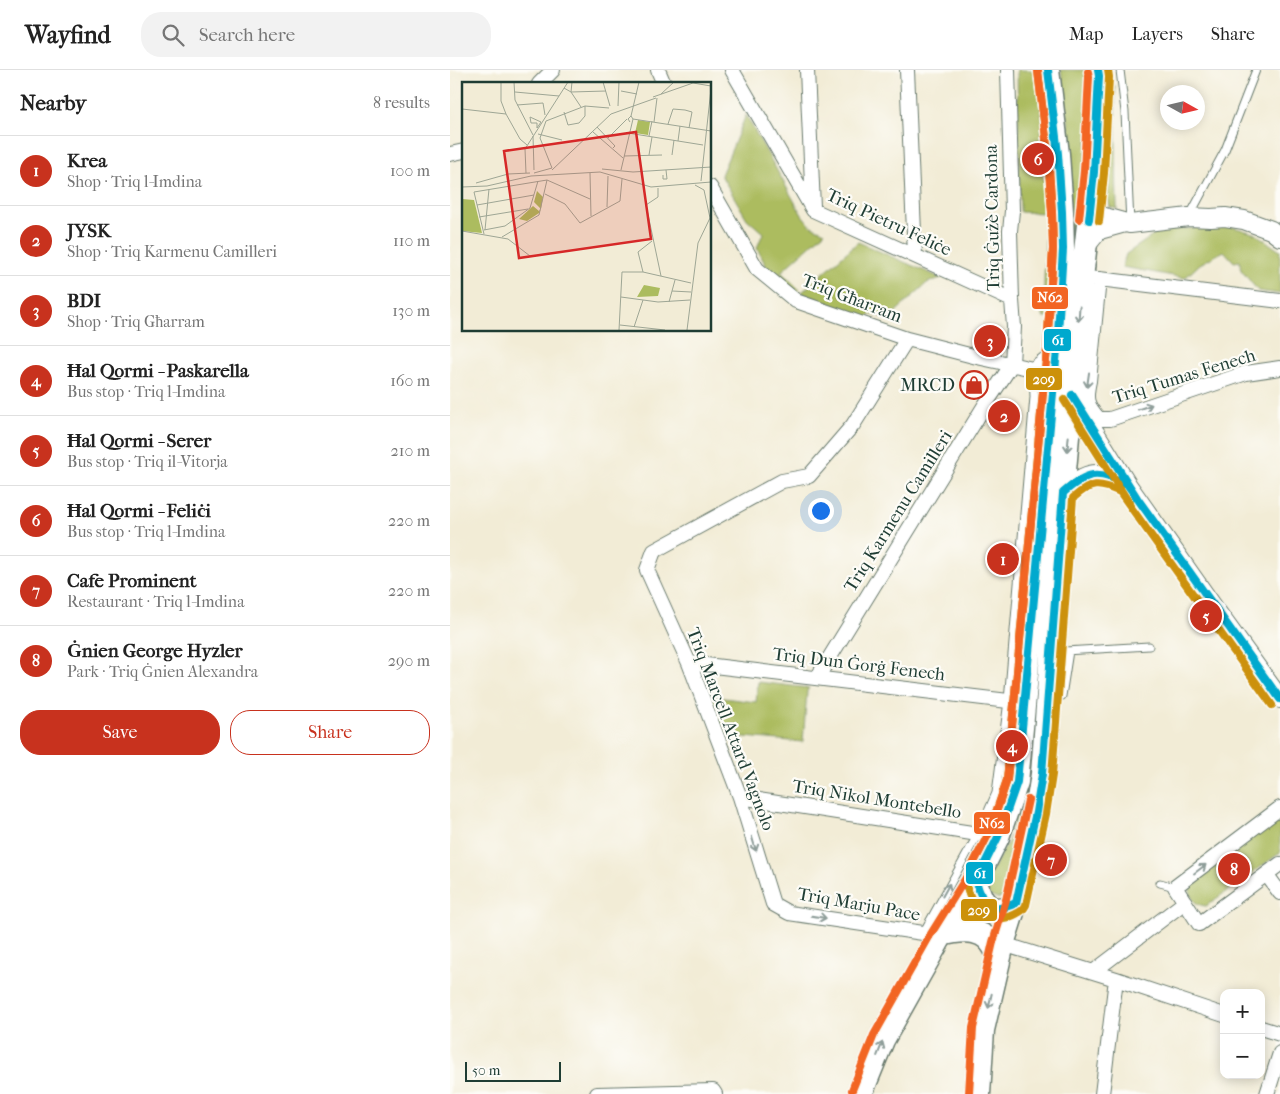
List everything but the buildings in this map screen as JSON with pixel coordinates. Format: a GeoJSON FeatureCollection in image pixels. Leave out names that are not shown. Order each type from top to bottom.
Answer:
{"type":"FeatureCollection","features":[{"type":"Feature","properties":{"kind":"highway"},"geometry":{"type":"LineString","coordinates":[[979,1094],[983,1030],[1001,953],[1016,903],[1036,812],[1060,650],[1064,493],[1062,395],[1057,350],[1062,212],[1058,154],[1048,70]]}},
{"type":"Feature","properties":{"kind":"highway"},"geometry":{"type":"LineString","coordinates":[[861,1094],[884,1040],[934,937],[976,881],[998,837],[1018,782],[1016,702],[1062,395],[1090,278],[1086,249],[1094,172],[1098,70]]}},
{"type":"Feature","properties":{"kind":"highway"},"geometry":{"type":"LineString","coordinates":[[976,881],[980,896],[991,908],[1006,908],[1016,903]]}},
{"type":"Feature","properties":{"kind":"highway"},"geometry":{"type":"LineString","coordinates":[[934,937],[958,931],[974,932],[983,935],[1001,953]]}},
{"type":"Feature","properties":{"kind":"street"},"geometry":{"type":"LineString","coordinates":[[541,82],[553,70]]}},
{"type":"Feature","properties":{"kind":"street"},"geometry":{"type":"LineString","coordinates":[[658,70],[663,82]]}},
{"type":"Feature","properties":{"kind":"street","name":"Triq Pietru Feliċe"},"geometry":{"type":"LineString","coordinates":[[732,70],[813,210],[1012,300]]}},
{"type":"Feature","properties":{"kind":"street"},"geometry":{"type":"LineString","coordinates":[[807,70],[813,210]]}},
{"type":"Feature","properties":{"kind":"street"},"geometry":{"type":"LineString","coordinates":[[907,70],[915,255]]}},
{"type":"Feature","properties":{"kind":"street","name":"Triq Ġużè Cardona"},"geometry":{"type":"LineString","coordinates":[[1008,70],[1012,211],[1010,231],[1014,327],[1012,364]]}},
{"type":"Feature","properties":{"kind":"street","name":"Triq Għarram"},"geometry":{"type":"LineString","coordinates":[[711,189],[757,269],[796,301],[907,339],[1033,369]]}},
{"type":"Feature","properties":{"kind":"street"},"geometry":{"type":"LineString","coordinates":[[1090,213],[1130,224]]}},
{"type":"Feature","properties":{"kind":"street"},"geometry":{"type":"LineString","coordinates":[[1086,249],[1100,232],[1130,224],[1189,217],[1225,217],[1244,220],[1271,230],[1280,237]]}},
{"type":"Feature","properties":{"kind":"street"},"geometry":{"type":"LineString","coordinates":[[1090,278],[1280,301]]}},
{"type":"Feature","properties":{"kind":"street","name":"Triq Tumas Fenech"},"geometry":{"type":"LineString","coordinates":[[1090,278],[1089,381],[1086,396],[1090,410],[1099,420],[1110,419],[1246,373],[1280,368]]}},
{"type":"Feature","properties":{"kind":"street","name":"Triq Marcell Attard Vagnolo"},"geometry":{"type":"LineString","coordinates":[[773,904],[740,797],[689,663],[647,570],[654,552],[782,481],[809,476],[853,425],[907,339]]}},
{"type":"Feature","properties":{"kind":"street"},"geometry":{"type":"LineString","coordinates":[[1057,350],[1033,369],[1062,395],[1128,484],[1280,699]]}},
{"type":"Feature","properties":{"kind":"street","name":"Triq Karmenu Camilleri"},"geometry":{"type":"LineString","coordinates":[[817,678],[1012,364]]}},
{"type":"Feature","properties":{"kind":"street"},"geometry":{"type":"LineString","coordinates":[[1064,493],[1070,486],[1087,475],[1094,474],[1109,476],[1128,484]]}},
{"type":"Feature","properties":{"kind":"street","name":"Triq Dun Ġorġ Fenech"},"geometry":{"type":"LineString","coordinates":[[689,663],[1016,702]]}},
{"type":"Feature","properties":{"kind":"street","name":"Triq Nikol Montebello"},"geometry":{"type":"LineString","coordinates":[[740,797],[978,834]]}},
{"type":"Feature","properties":{"kind":"street"},"geometry":{"type":"LineString","coordinates":[[1280,808],[1175,887],[1199,924],[1280,864]]}},
{"type":"Feature","properties":{"kind":"street"},"geometry":{"type":"LineString","coordinates":[[1267,874],[1280,893]]}},
{"type":"Feature","properties":{"kind":"street"},"geometry":{"type":"LineString","coordinates":[[1093,972],[1185,902]]}},
{"type":"Feature","properties":{"kind":"street","name":"Triq Marju Pace"},"geometry":{"type":"LineString","coordinates":[[773,904],[789,913],[934,937]]}},
{"type":"Feature","properties":{"kind":"street"},"geometry":{"type":"LineString","coordinates":[[1001,953],[1093,972],[1220,1014]]}},
{"type":"Feature","properties":{"kind":"street"},"geometry":{"type":"LineString","coordinates":[[1102,1094],[1116,979]]}},
{"type":"Feature","properties":{"kind":"street"},"geometry":{"type":"LineString","coordinates":[[1265,1029],[1280,1034]]}},
{"type":"Feature","properties":{"kind":"street"},"geometry":{"type":"LineString","coordinates":[[1266,1094],[1280,1052]]}},
{"type":"Feature","properties":{"kind":"street"},"geometry":{"type":"LineString","coordinates":[[597,1094],[714,1092]]}},
{"type":"Feature","properties":{"kind":"lane"},"geometry":{"type":"LineString","coordinates":[[1120,70],[1125,112],[1130,224]]}},
{"type":"Feature","properties":{"kind":"lane"},"geometry":{"type":"LineString","coordinates":[[1189,217],[1225,150],[1256,70]]}},
{"type":"Feature","properties":{"kind":"lane"},"geometry":{"type":"LineString","coordinates":[[934,937],[996,793],[1016,702],[1034,397],[1033,369]]}},
{"type":"Feature","properties":{"kind":"lane"},"geometry":{"type":"LineString","coordinates":[[1062,696],[1060,650],[1149,646]]}},
{"type":"Feature","properties":{"kind":"lane"},"geometry":{"type":"LineString","coordinates":[[1160,883],[1175,887]]}},
{"type":"Feature","properties":{"kind":"green space"},"geometry":{"type":"Polygon","coordinates":[[[1017,70],[1036,70],[1043,123],[1040,141],[1040,162],[1052,211],[1047,213],[1020,212],[1017,70]]]}},
{"type":"Feature","properties":{"kind":"green space"},"geometry":{"type":"Polygon","coordinates":[[[1061,70],[1090,70],[1091,97],[1029,812],[1007,895],[997,899],[988,895],[987,879],[1008,842],[1030,771],[1050,535],[1070,249],[1070,135],[1061,70]]]}},
{"type":"Feature","properties":{"kind":"green space"},"geometry":{"type":"Polygon","coordinates":[[[1111,86],[1115,87],[1117,209],[1110,207],[1107,197],[1111,169],[1107,135],[1111,86]]]}},
{"type":"Feature","properties":{"kind":"green space"},"geometry":{"type":"Polygon","coordinates":[[[746,115],[802,215],[811,226],[825,232],[781,272],[800,290],[798,292],[770,274],[757,248],[763,233],[747,219],[721,175],[746,115]]]}},
{"type":"Feature","properties":{"kind":"green space"},"geometry":{"type":"Polygon","coordinates":[[[1046,219],[1053,220],[1048,317],[1043,317],[1046,219]]]}},
{"type":"Feature","properties":{"kind":"green space"},"geometry":{"type":"Polygon","coordinates":[[[1230,226],[1256,234],[1280,251],[1280,294],[1258,291],[1241,270],[1240,261],[1234,262],[1224,251],[1200,264],[1185,278],[1122,267],[1126,254],[1161,230],[1230,226]]]}},
{"type":"Feature","properties":{"kind":"green space"},"geometry":{"type":"Polygon","coordinates":[[[858,242],[941,278],[927,283],[888,319],[871,314],[867,318],[801,293],[858,242]]]}},
{"type":"Feature","properties":{"kind":"green space"},"geometry":{"type":"Polygon","coordinates":[[[758,682],[809,688],[807,691],[803,742],[721,735],[707,696],[756,702],[758,682]]]}},
{"type":"Feature","properties":{"kind":"green space"},"geometry":{"type":"Polygon","coordinates":[[[1280,816],[1280,853],[1206,906],[1198,904],[1193,900],[1190,893],[1190,884],[1280,816]]]}},
{"type":"Feature","properties":{"kind":"transit line","name":"61"},"geometry":{"type":"LineString","coordinates":[[1048,70],[1058,154],[1062,212],[1063,249],[1057,350],[1017,782],[998,837],[976,881],[985,902],[994,908],[1007,907],[1016,903],[1036,812],[1042,774],[1063,493],[1079,480],[1093,475],[1100,475],[1108,476],[1127,484],[1280,699]]}},
{"type":"Feature","properties":{"kind":"transit line","name":"61"},"geometry":{"type":"LineString","coordinates":[[1089,220],[1094,172],[1098,70]]}},
{"type":"Feature","properties":{"kind":"transit line","name":"209"},"geometry":{"type":"LineString","coordinates":[[1099,221],[1104,173],[1108,70]]}},
{"type":"Feature","properties":{"kind":"transit line","name":"209"},"geometry":{"type":"LineString","coordinates":[[1038,71],[1048,155],[1052,212],[1053,249],[1047,349],[1007,780],[989,833],[966,878],[968,891],[974,905],[983,914],[994,918],[1014,915],[1026,905],[1046,814],[1052,775],[1073,498],[1085,489],[1090,486],[1101,485],[1120,492],[1272,705]]}},
{"type":"Feature","properties":{"kind":"transit line","name":"N62"},"geometry":{"type":"LineString","coordinates":[[852,1090],[874,1035],[929,937],[967,876],[989,833],[1007,780],[1047,349],[1053,249],[1048,155],[1038,71]]}},
{"type":"Feature","properties":{"kind":"transit line","name":"N62"},"geometry":{"type":"LineString","coordinates":[[1079,219],[1084,171],[1088,72]]}},
{"type":"Feature","properties":{"kind":"transit line","name":"61"},"geometry":{"type":"LineString","coordinates":[[1072,395],[1137,498]]}},
{"type":"Feature","properties":{"kind":"transit line","name":"209"},"geometry":{"type":"LineString","coordinates":[[1064,400],[1129,503]]}},
{"type":"Feature","properties":{"kind":"transit line","name":"N62"},"geometry":{"type":"LineString","coordinates":[[969,1093],[973,1028],[993,942],[1006,900],[1028,800]]}},
{"type":"Feature","properties":{"kind":"place","name":"Ħal Qormi - Feliċi"},"geometry":{"type":"Point","coordinates":[1038,159]}},
{"type":"Feature","properties":{"kind":"place","name":"BDI"},"geometry":{"type":"Point","coordinates":[990,341]}},
{"type":"Feature","properties":{"kind":"place","name":"MRCD"},"geometry":{"type":"Point","coordinates":[974,385]}},
{"type":"Feature","properties":{"kind":"place","name":"JYSK"},"geometry":{"type":"Point","coordinates":[1004,416]}},
{"type":"Feature","properties":{"kind":"place","name":"Krea"},"geometry":{"type":"Point","coordinates":[1003,559]}},
{"type":"Feature","properties":{"kind":"place","name":"Ħal Qormi - Serer"},"geometry":{"type":"Point","coordinates":[1206,616]}},
{"type":"Feature","properties":{"kind":"place","name":"Ħal Qormi - Paskarella"},"geometry":{"type":"Point","coordinates":[1012,746]}},
{"type":"Feature","properties":{"kind":"place","name":"Cafe Prominent"},"geometry":{"type":"Point","coordinates":[1051,860]}},
{"type":"Feature","properties":{"kind":"place","name":"Ġnien George Hyzler"},"geometry":{"type":"Point","coordinates":[1234,869]}}]}
